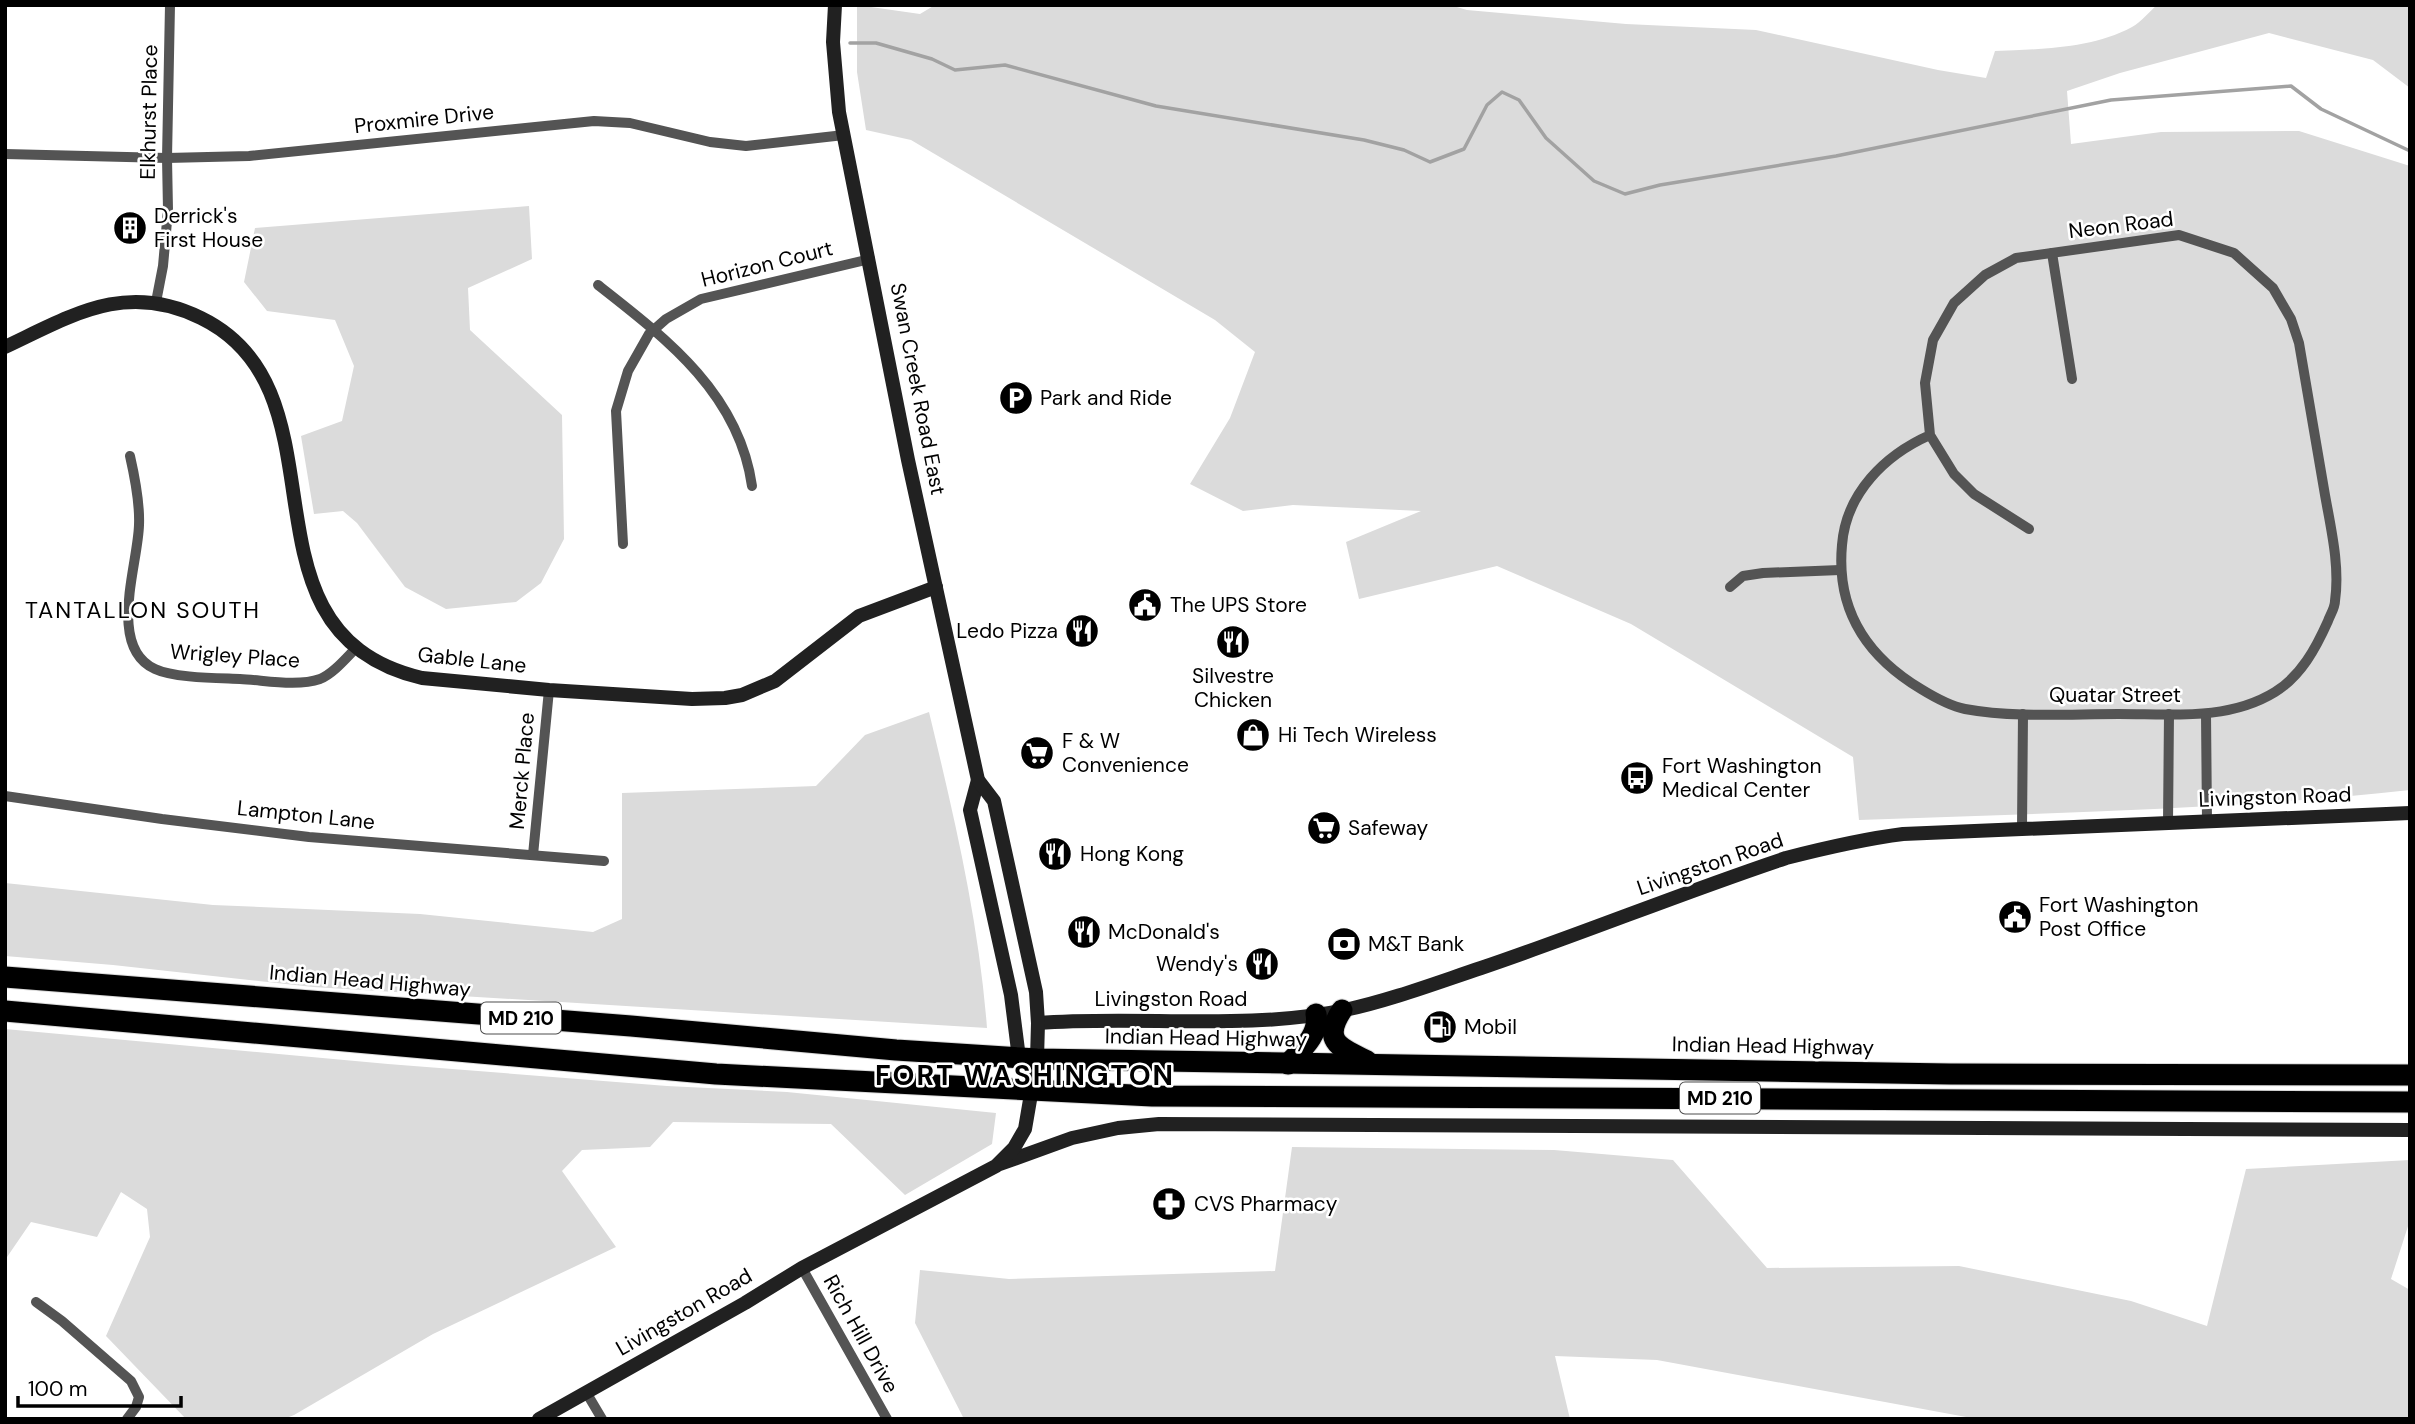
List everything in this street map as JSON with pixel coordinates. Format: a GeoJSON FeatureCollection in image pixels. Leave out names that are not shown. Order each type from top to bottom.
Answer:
{"type":"FeatureCollection","features":[{"type":"Feature","properties":{"kind":"highway","name":"Indian Head Highway"},"geometry":{"type":"LineString","coordinates":[[5,977],[631,1026],[896,1051],[1028,1059],[1950,1074],[2410,1075]]}},
{"type":"Feature","properties":{"kind":"highway"},"geometry":{"type":"LineString","coordinates":[[1342,1010],[1332,1031],[1338,1047],[1372,1064]]}},
{"type":"Feature","properties":{"kind":"highway","name":"MD 210"},"geometry":{"type":"LineString","coordinates":[[5,1011],[716,1074],[1152,1097],[2410,1102]]}},
{"type":"Feature","properties":{"kind":"highway"},"geometry":{"type":"LineString","coordinates":[[1288,1064],[1303,1049],[1315,1031],[1318,1022],[1316,1014]]}},
{"type":"Feature","properties":{"kind":"main road","name":"Swan Creek Road East"},"geometry":{"type":"LineString","coordinates":[[835,5],[834,67],[844,135],[908,460],[978,780],[994,801],[1036,992],[1038,1023],[1028,1059]]}},
{"type":"Feature","properties":{"kind":"main road","name":"Gable Lane"},"geometry":{"type":"LineString","coordinates":[[5,347],[70,316],[98,306],[121,302],[156,302],[185,310],[230,334],[257,363],[266,379],[280,422],[312,586],[337,629],[370,658],[422,678],[549,690],[692,699],[742,695],[760,689],[787,673],[859,615],[936,587]]}},
{"type":"Feature","properties":{"kind":"main road","name":"Swan Creek Road East"},"geometry":{"type":"LineString","coordinates":[[978,780],[970,810],[1028,1059],[1030,1089]]}},
{"type":"Feature","properties":{"kind":"main road","name":"Livingston Road"},"geometry":{"type":"LineString","coordinates":[[1038,1023],[1230,1021],[1316,1014],[1379,1002],[1753,869],[1823,848],[1903,834],[2410,813]]}},
{"type":"Feature","properties":{"kind":"main road","name":"Livingston Road"},"geometry":{"type":"LineString","coordinates":[[539,1419],[802,1268],[996,1166],[1014,1148],[1025,1129],[1030,1089]]}},
{"type":"Feature","properties":{"kind":"main road"},"geometry":{"type":"LineString","coordinates":[[996,1166],[1072,1138],[1118,1128],[1159,1124],[2410,1130]]}},
{"type":"Feature","properties":{"kind":"street","name":"Elkhurst Place"},"geometry":{"type":"LineString","coordinates":[[156,302],[163,266],[168,210],[170,5]]}},
{"type":"Feature","properties":{"kind":"street","name":"Proxmire Drive"},"geometry":{"type":"LineString","coordinates":[[5,154],[167,158],[249,156],[594,121],[630,123],[710,142],[746,146],[844,135]]}},
{"type":"Feature","properties":{"kind":"street","name":"Neon Road"},"geometry":{"type":"LineString","coordinates":[[2029,529],[1973,494],[1954,474],[1930,435],[1926,383],[1933,340],[1955,303],[1985,275],[2016,258],[2179,235],[2234,253],[2273,288],[2291,318],[2299,343],[2334,552],[2336,603],[2319,642],[2303,666],[2275,692],[2241,707],[2206,715]]}},
{"type":"Feature","properties":{"kind":"street"},"geometry":{"type":"LineString","coordinates":[[2052,253],[2072,379]]}},
{"type":"Feature","properties":{"kind":"street","name":"Horizon Court"},"geometry":{"type":"LineString","coordinates":[[623,544],[616,411],[628,371],[642,344],[654,329],[701,299],[870,259]]}},
{"type":"Feature","properties":{"kind":"street"},"geometry":{"type":"LineString","coordinates":[[598,285],[654,329],[705,380],[719,398],[748,462],[752,486]]}},
{"type":"Feature","properties":{"kind":"street","name":"Quatar Street"},"geometry":{"type":"LineString","coordinates":[[1930,435],[1907,445],[1874,472],[1853,502],[1843,529],[1840,570],[1844,593],[1853,621],[1871,649],[1894,671],[1934,697],[1963,709],[2023,714],[2206,715]]}},
{"type":"Feature","properties":{"kind":"street","name":"Wrigley Place"},"geometry":{"type":"LineString","coordinates":[[130,456],[135,477],[139,524],[128,624],[132,645],[145,663],[167,673],[236,679],[310,681],[328,674],[357,647]]}},
{"type":"Feature","properties":{"kind":"street"},"geometry":{"type":"LineString","coordinates":[[1730,587],[1743,576],[1840,570]]}},
{"type":"Feature","properties":{"kind":"street","name":"Merck Place"},"geometry":{"type":"LineString","coordinates":[[533,855],[549,690]]}},
{"type":"Feature","properties":{"kind":"street","name":"Quatar Street"},"geometry":{"type":"LineString","coordinates":[[2022,829],[2023,714]]}},
{"type":"Feature","properties":{"kind":"street"},"geometry":{"type":"LineString","coordinates":[[2168,823],[2169,714]]}},
{"type":"Feature","properties":{"kind":"street"},"geometry":{"type":"LineString","coordinates":[[2206,715],[2207,821]]}},
{"type":"Feature","properties":{"kind":"street","name":"Lampton Lane"},"geometry":{"type":"LineString","coordinates":[[5,796],[162,819],[309,836],[604,861]]}},
{"type":"Feature","properties":{"kind":"street","name":"Rich Hill Drive"},"geometry":{"type":"LineString","coordinates":[[802,1268],[887,1419]]}},
{"type":"Feature","properties":{"kind":"street"},"geometry":{"type":"LineString","coordinates":[[36,1302],[131,1381],[139,1397],[127,1419]]}},
{"type":"Feature","properties":{"kind":"street"},"geometry":{"type":"LineString","coordinates":[[586,1392],[602,1419]]}},
{"type":"Feature","properties":{"kind":"shaded area"},"geometry":{"type":"Polygon","coordinates":[[[857,5],[920,14],[935,5],[1450,5],[1467,10],[1626,24],[1756,30],[1986,78],[1995,51],[2030,50],[2100,40],[2132,27],[2157,5],[2410,5],[2410,88],[2373,60],[2269,33],[2120,73],[2067,91],[2071,144],[2161,132],[2299,131],[2410,166],[2410,790],[2204,806],[1859,820],[1853,757],[1631,624],[1497,566],[1359,599],[1346,542],[1421,511],[1293,505],[1243,511],[1190,484],[1230,418],[1255,352],[1215,320],[911,140],[866,130],[857,72],[857,5]]]}},
{"type":"Feature","properties":{"kind":"shaded area"},"geometry":{"type":"Polygon","coordinates":[[[529,206],[532,259],[468,288],[470,330],[562,415],[564,539],[541,583],[516,602],[446,609],[405,587],[357,523],[343,511],[314,514],[301,436],[342,421],[354,366],[335,320],[267,311],[244,282],[255,228],[529,206]]]}},
{"type":"Feature","properties":{"kind":"shaded area"},"geometry":{"type":"Polygon","coordinates":[[[929,712],[972,908],[987,1028],[313,987],[5,956],[5,883],[213,905],[420,914],[593,932],[622,919],[622,793],[816,786],[865,735],[929,712]]]}},
{"type":"Feature","properties":{"kind":"shaded area"},"geometry":{"type":"Polygon","coordinates":[[[5,1029],[388,1064],[667,1086],[787,1092],[996,1113],[992,1144],[905,1195],[831,1124],[673,1122],[650,1147],[582,1150],[562,1171],[616,1247],[433,1334],[284,1419],[186,1419],[106,1336],[150,1237],[147,1209],[121,1192],[97,1237],[31,1222],[5,1260],[5,1029]]]}},
{"type":"Feature","properties":{"kind":"shaded area"},"geometry":{"type":"Polygon","coordinates":[[[1292,1147],[1554,1150],[1673,1160],[1767,1268],[1959,1266],[2131,1301],[2207,1326],[2246,1169],[2410,1160],[2410,1220],[2391,1279],[2410,1290],[2410,1419],[1977,1419],[1657,1360],[1555,1356],[1570,1419],[964,1419],[915,1323],[920,1270],[1009,1279],[1275,1271],[1292,1147]]]}},
{"type":"Feature","properties":{"kind":"waterway"},"geometry":{"type":"LineString","coordinates":[[850,43],[876,43],[932,59],[955,70],[1005,65],[1156,106],[1364,140],[1404,150],[1430,162],[1464,149],[1487,105],[1502,92],[1519,100],[1546,138],[1594,181],[1625,194],[1660,185],[1836,156],[2111,100],[2291,86],[2321,109],[2410,151]]}},
{"type":"Feature","properties":{"kind":"place","name":"Derrick's First House"},"geometry":{"type":"Point","coordinates":[130,228]}},
{"type":"Feature","properties":{"kind":"place","name":"Park and Ride"},"geometry":{"type":"Point","coordinates":[1016,398]}},
{"type":"Feature","properties":{"kind":"place","name":"The UPS Store"},"geometry":{"type":"Point","coordinates":[1145,605]}},
{"type":"Feature","properties":{"kind":"place","name":"Ledo Pizza"},"geometry":{"type":"Point","coordinates":[1082,631]}},
{"type":"Feature","properties":{"kind":"place","name":"Silvestre Chicken"},"geometry":{"type":"Point","coordinates":[1233,642]}},
{"type":"Feature","properties":{"kind":"place","name":"Hi Tech Wireless"},"geometry":{"type":"Point","coordinates":[1253,735]}},
{"type":"Feature","properties":{"kind":"place","name":"F & W Convenience"},"geometry":{"type":"Point","coordinates":[1037,753]}},
{"type":"Feature","properties":{"kind":"place","name":"Fort Washington Medical Center"},"geometry":{"type":"Point","coordinates":[1637,778]}},
{"type":"Feature","properties":{"kind":"place","name":"Safeway"},"geometry":{"type":"Point","coordinates":[1324,828]}},
{"type":"Feature","properties":{"kind":"place","name":"Hong Kong"},"geometry":{"type":"Point","coordinates":[1055,854]}},
{"type":"Feature","properties":{"kind":"place","name":"Fort Washington Post Office"},"geometry":{"type":"Point","coordinates":[2015,917]}},
{"type":"Feature","properties":{"kind":"place","name":"McDonald's"},"geometry":{"type":"Point","coordinates":[1084,932]}},
{"type":"Feature","properties":{"kind":"place","name":"M&T Bank"},"geometry":{"type":"Point","coordinates":[1344,944]}},
{"type":"Feature","properties":{"kind":"place","name":"Wendy's"},"geometry":{"type":"Point","coordinates":[1262,964]}},
{"type":"Feature","properties":{"kind":"place","name":"Mobil"},"geometry":{"type":"Point","coordinates":[1440,1027]}},
{"type":"Feature","properties":{"kind":"place","name":"CVS Pharmacy"},"geometry":{"type":"Point","coordinates":[1169,1204]}},
{"type":"Feature","properties":{"kind":"district","name":"TANTALLON SOUTH"},"geometry":{"type":"Point","coordinates":[143,610]}},
{"type":"Feature","properties":{"kind":"district","name":"FORT WASHINGTON"},"geometry":{"type":"Point","coordinates":[1025,1075]}}]}
